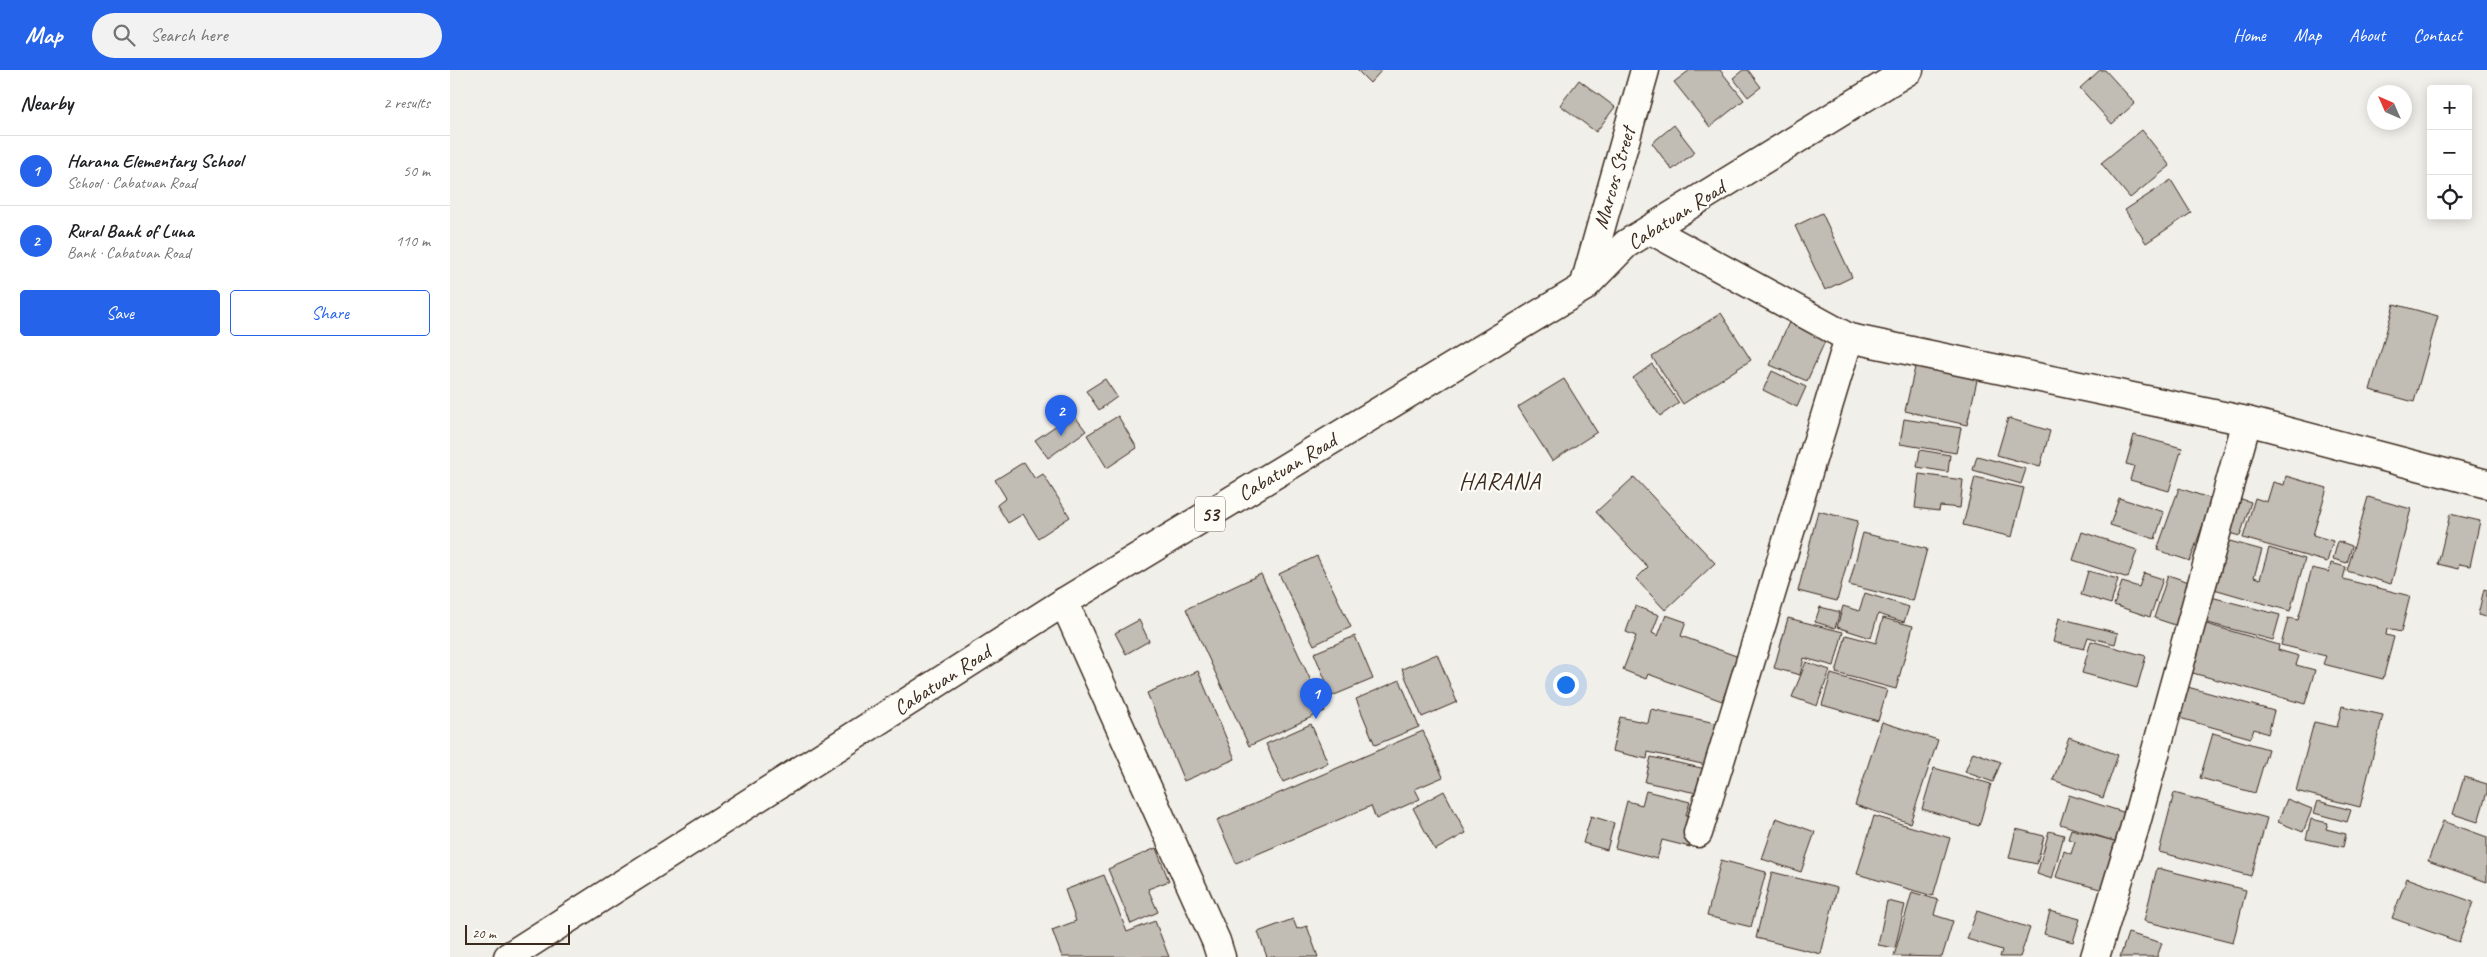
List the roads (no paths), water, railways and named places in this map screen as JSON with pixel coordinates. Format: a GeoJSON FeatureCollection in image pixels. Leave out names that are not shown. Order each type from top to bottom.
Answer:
{"type":"FeatureCollection","features":[{"type":"Feature","properties":{"kind":"main road","name":"Marcos Street"},"geometry":{"type":"LineString","coordinates":[[1584,287],[1645,70]]}},
{"type":"Feature","properties":{"kind":"main road","name":"Cabatuan Road"},"geometry":{"type":"LineString","coordinates":[[508,957],[1064,602],[1584,287],[1626,244],[1909,70]]}},
{"type":"Feature","properties":{"kind":"main road"},"geometry":{"type":"LineString","coordinates":[[1651,230],[1849,338],[2247,421],[2487,484]]}},
{"type":"Feature","properties":{"kind":"main road"},"geometry":{"type":"LineString","coordinates":[[1698,833],[1849,338]]}},
{"type":"Feature","properties":{"kind":"main road"},"geometry":{"type":"LineString","coordinates":[[2095,957],[2134,830],[2247,421]]}},
{"type":"Feature","properties":{"kind":"main road"},"geometry":{"type":"LineString","coordinates":[[1064,602],[1216,941],[1220,957]]}},
{"type":"Feature","properties":{"kind":"place","name":"Rural Bank of Luna"},"geometry":{"type":"Point","coordinates":[1061,436]}},
{"type":"Feature","properties":{"kind":"place","name":"Harana Elementary School"},"geometry":{"type":"Point","coordinates":[1316,719]}},
{"type":"Feature","properties":{"kind":"district","name":"HARANA"},"geometry":{"type":"Point","coordinates":[1500,481]}}]}
